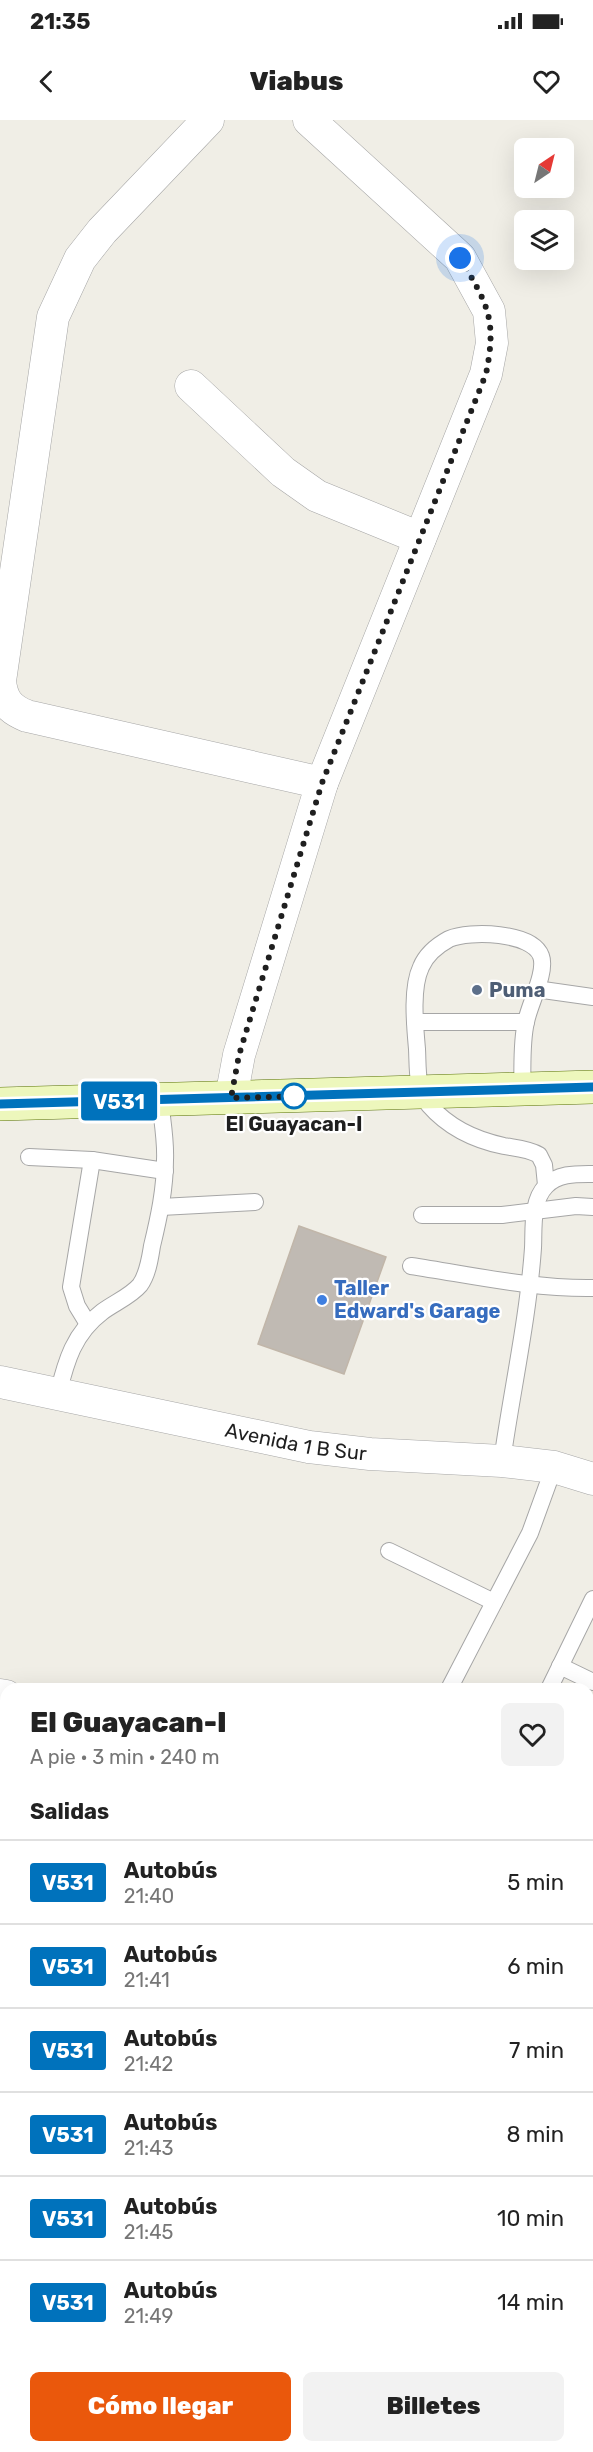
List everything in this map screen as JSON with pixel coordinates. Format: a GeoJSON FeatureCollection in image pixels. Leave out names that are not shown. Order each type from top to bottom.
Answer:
{"type":"FeatureCollection","features":[{"type":"Feature","properties":{"kind":"main road"},"geometry":{"type":"LineString","coordinates":[[0,1104],[593,1087]]}},
{"type":"Feature","properties":{"kind":"street"},"geometry":{"type":"LineString","coordinates":[[208,120],[102,231],[80,259],[53,317],[0,681],[1,691],[6,703],[14,711],[27,716],[322,783]]}},
{"type":"Feature","properties":{"kind":"street"},"geometry":{"type":"LineString","coordinates":[[231,1098],[239,1055],[322,783],[486,374],[492,343],[489,311],[460,258],[309,120]]}},
{"type":"Feature","properties":{"kind":"street"},"geometry":{"type":"LineString","coordinates":[[191,386],[283,472],[316,496],[420,538]]}},
{"type":"Feature","properties":{"kind":"street","name":"Avenida 1 B Sur"},"geometry":{"type":"LineString","coordinates":[[0,1382],[309,1447],[370,1454],[502,1461],[554,1467],[593,1479]]}},
{"type":"Feature","properties":{"kind":"lane"},"geometry":{"type":"LineString","coordinates":[[522,1090],[526,1022],[543,965],[542,959],[535,947],[528,941],[508,936],[474,935],[452,938],[434,950],[420,968],[417,982],[415,1022],[422,1092],[429,1104],[448,1122],[472,1137],[539,1155],[544,1165],[546,1185]]}},
{"type":"Feature","properties":{"kind":"lane"},"geometry":{"type":"LineString","coordinates":[[536,989],[593,997]]}},
{"type":"Feature","properties":{"kind":"lane"},"geometry":{"type":"LineString","coordinates":[[415,1022],[526,1022]]}},
{"type":"Feature","properties":{"kind":"lane"},"geometry":{"type":"LineString","coordinates":[[58,1394],[67,1357],[76,1339],[88,1324],[140,1285],[148,1265],[161,1207],[165,1171],[166,1157],[160,1100]]}},
{"type":"Feature","properties":{"kind":"lane"},"geometry":{"type":"LineString","coordinates":[[29,1157],[92,1160],[165,1171]]}},
{"type":"Feature","properties":{"kind":"lane"},"geometry":{"type":"LineString","coordinates":[[88,1324],[77,1306],[71,1287],[92,1160]]}},
{"type":"Feature","properties":{"kind":"lane"},"geometry":{"type":"LineString","coordinates":[[502,1461],[530,1285],[535,1211],[540,1194],[546,1185],[556,1179],[571,1174],[593,1174]]}},
{"type":"Feature","properties":{"kind":"lane"},"geometry":{"type":"LineString","coordinates":[[161,1207],[255,1202]]}},
{"type":"Feature","properties":{"kind":"lane"},"geometry":{"type":"LineString","coordinates":[[422,1215],[502,1215],[576,1206],[593,1207]]}},
{"type":"Feature","properties":{"kind":"lane"},"geometry":{"type":"LineString","coordinates":[[411,1266],[530,1285],[593,1288]]}},
{"type":"Feature","properties":{"kind":"lane"},"geometry":{"type":"LineString","coordinates":[[451,1683],[530,1533],[554,1467]]}},
{"type":"Feature","properties":{"kind":"lane"},"geometry":{"type":"LineString","coordinates":[[388,1551],[494,1602]]}},
{"type":"Feature","properties":{"kind":"lane"},"geometry":{"type":"LineString","coordinates":[[552,1683],[593,1599]]}},
{"type":"Feature","properties":{"kind":"lane"},"geometry":{"type":"LineString","coordinates":[[560,1666],[593,1682]]}},
{"type":"Feature","properties":{"kind":"building","name":"Taller Edward's Garage"},"geometry":{"type":"Polygon","coordinates":[[[299,1226],[386,1257],[344,1374],[258,1344],[299,1226]]]}},
{"type":"Feature","properties":{"kind":"bus line","name":"V531"},"geometry":{"type":"LineString","coordinates":[[0,1104],[593,1087]]}},
{"type":"Feature","properties":{"kind":"place","name":"Puma"},"geometry":{"type":"Point","coordinates":[477,990]}},
{"type":"Feature","properties":{"kind":"place","name":"El Guayacan-I"},"geometry":{"type":"Point","coordinates":[294,1096]}},
{"type":"Feature","properties":{"kind":"place","name":"Taller Edward's Garage"},"geometry":{"type":"Point","coordinates":[322,1300]}},
{"type":"Feature","properties":{"kind":"route"},"geometry":{"type":"LineString","coordinates":[[294,1096],[303,1096],[231,1098],[239,1055],[322,783],[486,374],[492,343],[489,311],[460,258]]}}]}
